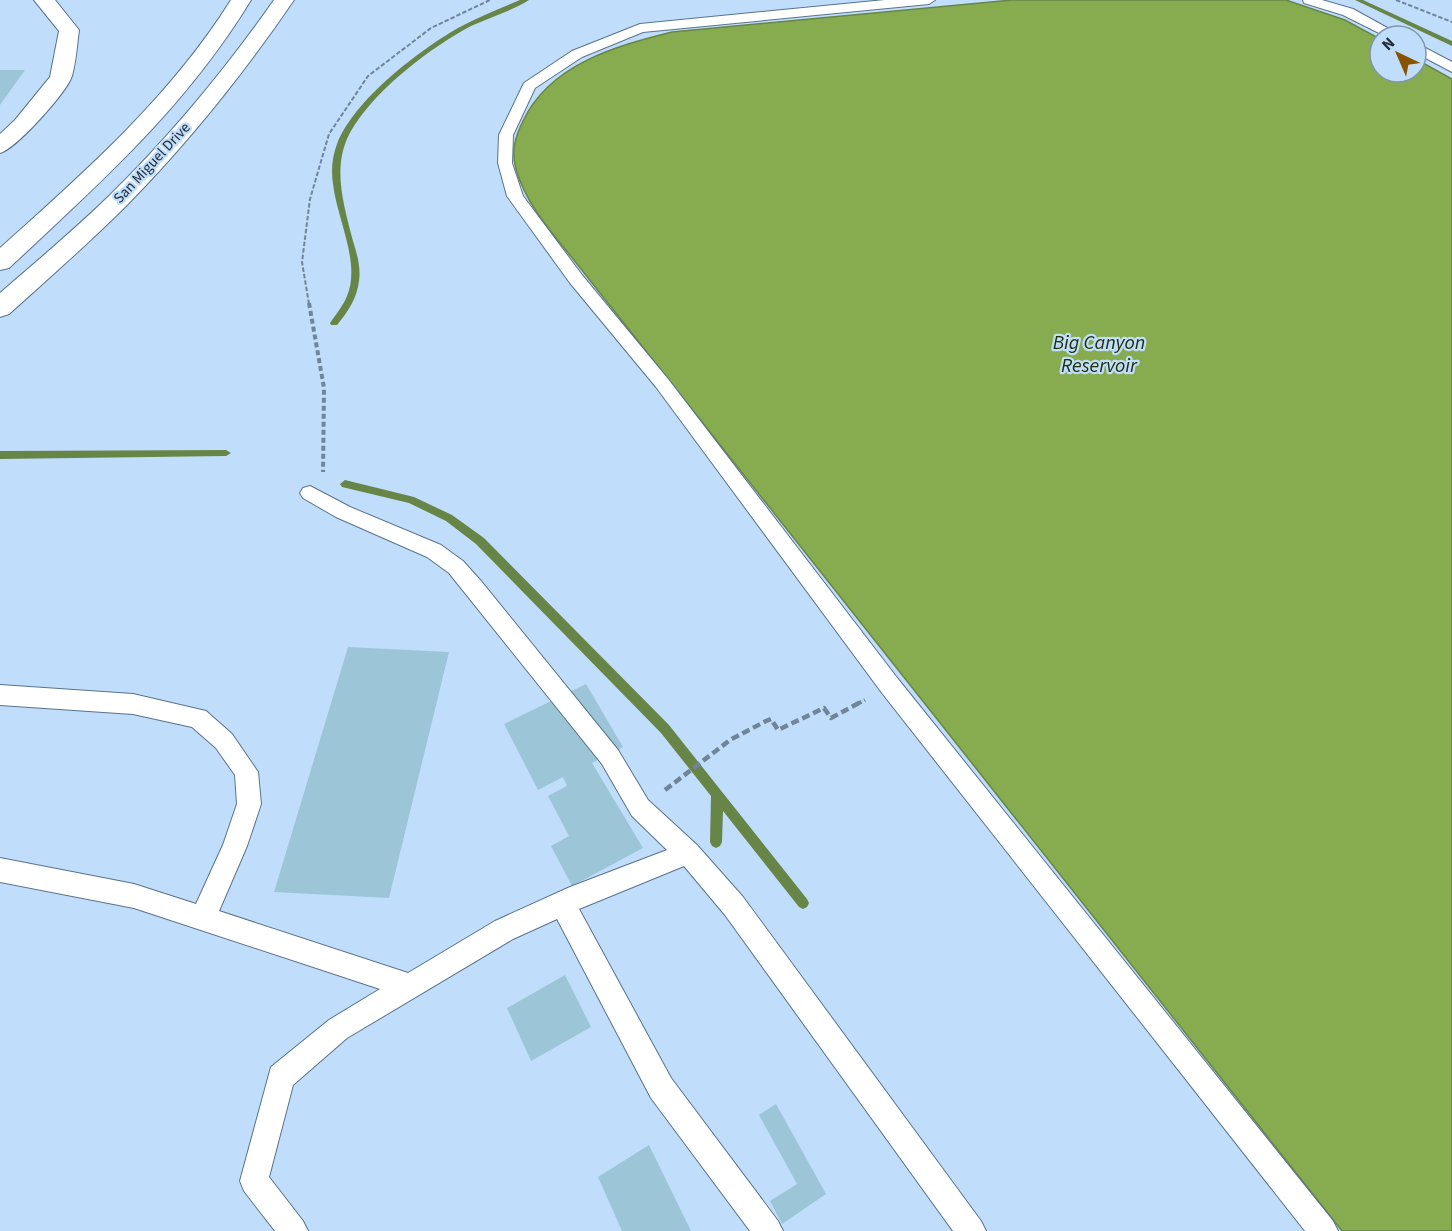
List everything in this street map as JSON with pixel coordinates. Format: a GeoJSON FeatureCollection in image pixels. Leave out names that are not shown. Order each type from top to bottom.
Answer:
{"type":"FeatureCollection","features":[{"type":"Feature","properties":{"kind":"main road"},"geometry":{"type":"LineString","coordinates":[[0,146],[23,125],[62,78],[69,30],[44,0]]}},
{"type":"Feature","properties":{"kind":"main road","name":"San Miguel Drive"},"geometry":{"type":"LineString","coordinates":[[0,262],[87,181],[180,88],[241,0]]}},
{"type":"Feature","properties":{"kind":"main road","name":"San Miguel Drive"},"geometry":{"type":"LineString","coordinates":[[0,308],[77,239],[141,177],[196,116],[246,54],[284,0]]}},
{"type":"Feature","properties":{"kind":"lane"},"geometry":{"type":"LineString","coordinates":[[929,0],[640,28],[577,54],[530,86],[506,135],[505,163],[514,196],[576,279],[662,383],[890,686],[1323,1231]]}},
{"type":"Feature","properties":{"kind":"lane"},"geometry":{"type":"LineString","coordinates":[[1309,0],[1348,12],[1372,24]]}},
{"type":"Feature","properties":{"kind":"lane"},"geometry":{"type":"LineString","coordinates":[[1428,55],[1452,68]]}},
{"type":"Feature","properties":{"kind":"lane"},"geometry":{"type":"LineString","coordinates":[[315,496],[351,515],[420,543],[456,567],[610,757],[640,808],[688,853],[734,906],[971,1231]]}},
{"type":"Feature","properties":{"kind":"lane"},"geometry":{"type":"LineString","coordinates":[[0,695],[133,704],[198,718],[224,741],[246,772],[249,804],[236,846],[203,918]]}},
{"type":"Feature","properties":{"kind":"lane"},"geometry":{"type":"LineString","coordinates":[[293,1231],[254,1181],[281,1077],[338,1029],[504,930],[688,853]]}},
{"type":"Feature","properties":{"kind":"lane"},"geometry":{"type":"LineString","coordinates":[[0,870],[134,896],[409,986]]}},
{"type":"Feature","properties":{"kind":"lane"},"geometry":{"type":"LineString","coordinates":[[563,904],[662,1088],[768,1231]]}},
{"type":"Feature","properties":{"kind":"path"},"geometry":{"type":"LineString","coordinates":[[315,496],[324,388],[302,261],[310,199],[329,134],[368,76],[431,28],[490,0]]}},
{"type":"Feature","properties":{"kind":"path"},"geometry":{"type":"LineString","coordinates":[[1396,0],[1452,22]]}},
{"type":"Feature","properties":{"kind":"path"},"geometry":{"type":"LineString","coordinates":[[681,777],[730,740],[771,719],[778,730],[824,708],[831,718],[866,700]]}},
{"type":"Feature","properties":{"kind":"water","name":"Big Canyon Reservoir"},"geometry":{"type":"Polygon","coordinates":[[[1012,0],[1286,0],[1345,20],[1368,32],[1368,84],[1428,84],[1428,66],[1452,79],[1452,1231],[1342,1231],[535,210],[521,183],[514,156],[520,127],[535,101],[567,71],[587,60],[607,51],[672,32],[1012,0]]]}},
{"type":"Feature","properties":{"kind":"building"},"geometry":{"type":"Polygon","coordinates":[[[0,70],[25,70],[0,105],[0,70]]]}},
{"type":"Feature","properties":{"kind":"building"},"geometry":{"type":"Polygon","coordinates":[[[348,647],[449,652],[389,898],[274,892],[348,647]]]}},
{"type":"Feature","properties":{"kind":"building"},"geometry":{"type":"Polygon","coordinates":[[[586,684],[623,747],[592,763],[643,848],[572,886],[551,846],[569,836],[548,796],[567,786],[563,777],[538,790],[504,724],[586,684]]]}},
{"type":"Feature","properties":{"kind":"building"},"geometry":{"type":"Polygon","coordinates":[[[565,975],[591,1027],[531,1061],[507,1008],[565,975]]]}},
{"type":"Feature","properties":{"kind":"building"},"geometry":{"type":"Polygon","coordinates":[[[776,1104],[826,1194],[782,1224],[770,1201],[797,1184],[759,1115],[776,1104]]]}},
{"type":"Feature","properties":{"kind":"building"},"geometry":{"type":"Polygon","coordinates":[[[649,1145],[691,1231],[622,1231],[598,1177],[649,1145]]]}},
{"type":"Feature","properties":{"kind":"waterway"},"geometry":{"type":"LineString","coordinates":[[334,323],[350,299],[356,278],[354,258],[338,193],[336,172],[340,144],[350,126],[380,91],[433,47],[467,26],[526,0]]}},
{"type":"Feature","properties":{"kind":"waterway"},"geometry":{"type":"LineString","coordinates":[[1358,0],[1452,44]]}},
{"type":"Feature","properties":{"kind":"waterway"},"geometry":{"type":"LineString","coordinates":[[0,455],[226,453]]}},
{"type":"Feature","properties":{"kind":"waterway"},"geometry":{"type":"LineString","coordinates":[[345,484],[411,500],[449,518],[480,541],[665,729],[803,903]]}},
{"type":"Feature","properties":{"kind":"waterway"},"geometry":{"type":"LineString","coordinates":[[716,842],[717,796]]}}]}
